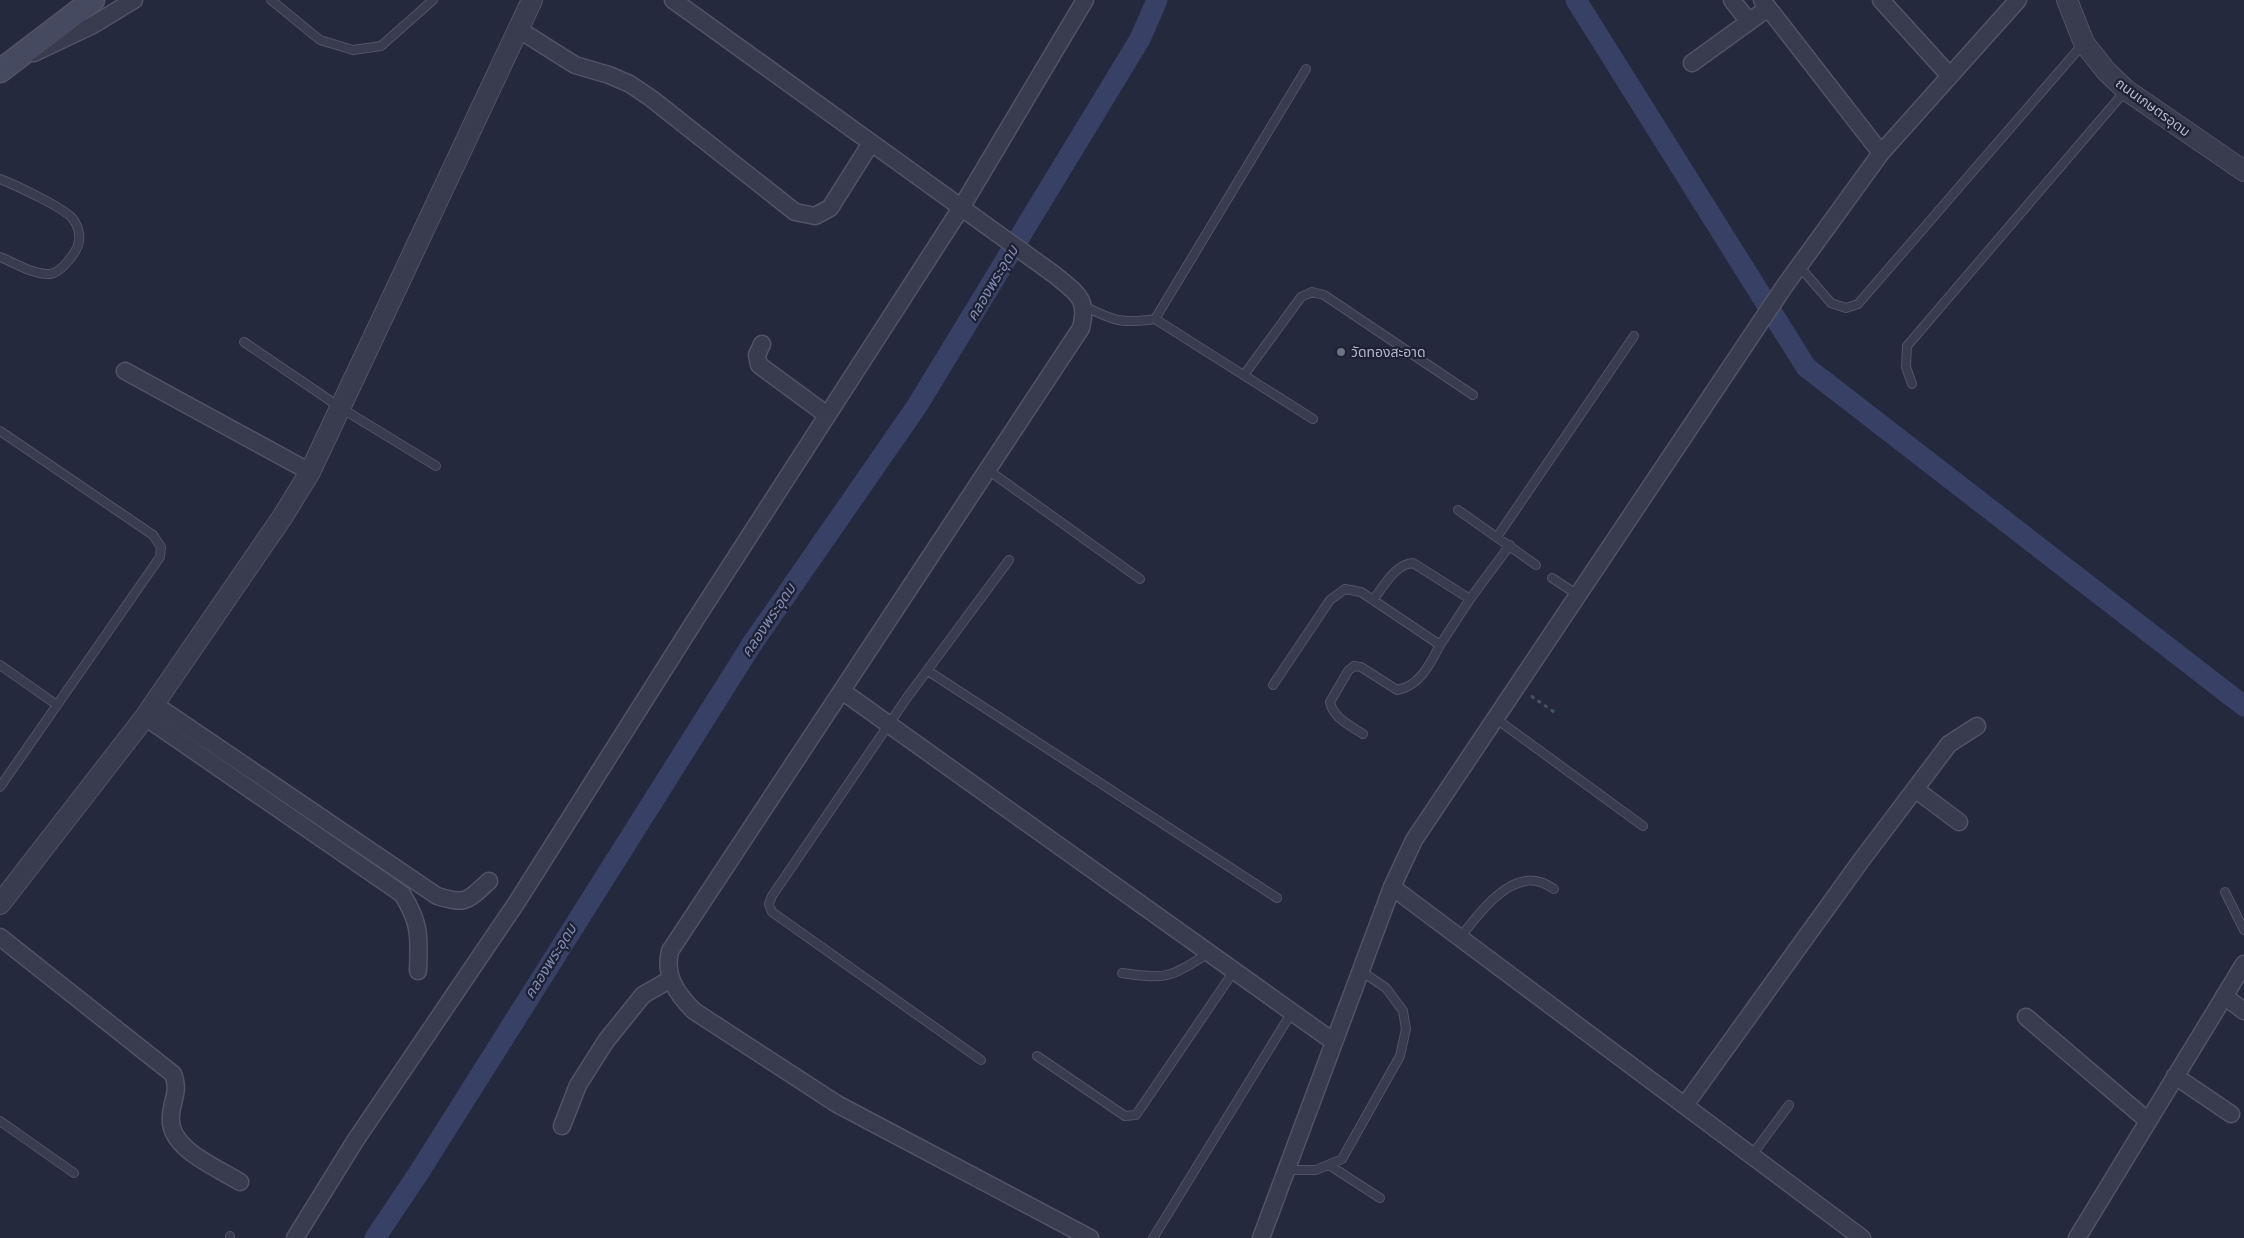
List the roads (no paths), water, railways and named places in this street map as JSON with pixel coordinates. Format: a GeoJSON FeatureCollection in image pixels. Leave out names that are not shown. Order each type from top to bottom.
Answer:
{"type":"FeatureCollection","features":[{"type":"Feature","properties":{"kind":"main road"},"geometry":{"type":"LineString","coordinates":[[5,67],[93,0]]}},
{"type":"Feature","properties":{"kind":"street"},"geometry":{"type":"LineString","coordinates":[[5,67],[93,25],[134,0]]}},
{"type":"Feature","properties":{"kind":"street"},"geometry":{"type":"LineString","coordinates":[[0,904],[150,711],[283,516],[310,472],[532,0]]}},
{"type":"Feature","properties":{"kind":"street"},"geometry":{"type":"LineString","coordinates":[[673,0],[1055,275],[1078,295],[1084,306],[1081,328],[670,951],[668,961],[671,979],[682,999],[694,1011],[837,1104],[1090,1238]]}},
{"type":"Feature","properties":{"kind":"street"},"geometry":{"type":"LineString","coordinates":[[295,1238],[355,1141],[527,886],[960,208],[1085,0]]}},
{"type":"Feature","properties":{"kind":"street"},"geometry":{"type":"LineString","coordinates":[[1732,0],[1749,22]]}},
{"type":"Feature","properties":{"kind":"street"},"geometry":{"type":"LineString","coordinates":[[1881,0],[1950,76]]}},
{"type":"Feature","properties":{"kind":"street"},"geometry":{"type":"LineString","coordinates":[[1261,1238],[1392,887],[1414,840],[1786,284],[1881,153],[2018,0]]}},
{"type":"Feature","properties":{"kind":"street","name":"ถนนเกษตรอุดม"},"geometry":{"type":"LineString","coordinates":[[2067,0],[2084,42],[2106,71],[2126,90],[2244,171]]}},
{"type":"Feature","properties":{"kind":"street"},"geometry":{"type":"LineString","coordinates":[[1692,64],[1749,22],[1765,4],[1881,153]]}},
{"type":"Feature","properties":{"kind":"street"},"geometry":{"type":"LineString","coordinates":[[518,29],[575,65],[609,75],[630,84],[652,99],[795,212],[815,216],[830,208],[871,143]]}},
{"type":"Feature","properties":{"kind":"street"},"geometry":{"type":"LineString","coordinates":[[762,344],[757,355],[759,365],[827,415]]}},
{"type":"Feature","properties":{"kind":"street"},"geometry":{"type":"LineString","coordinates":[[125,371],[310,472]]}},
{"type":"Feature","properties":{"kind":"street"},"geometry":{"type":"LineString","coordinates":[[842,691],[1334,1042]]}},
{"type":"Feature","properties":{"kind":"street"},"geometry":{"type":"LineString","coordinates":[[150,711],[437,896],[458,902],[470,898],[490,881]]}},
{"type":"Feature","properties":{"kind":"street"},"geometry":{"type":"LineString","coordinates":[[150,711],[402,894],[414,912],[419,929],[418,970]]}},
{"type":"Feature","properties":{"kind":"street"},"geometry":{"type":"LineString","coordinates":[[1684,1105],[1949,744],[1977,726]]}},
{"type":"Feature","properties":{"kind":"street"},"geometry":{"type":"LineString","coordinates":[[1915,789],[1959,822]]}},
{"type":"Feature","properties":{"kind":"street"},"geometry":{"type":"LineString","coordinates":[[1392,887],[1862,1238]]}},
{"type":"Feature","properties":{"kind":"street"},"geometry":{"type":"LineString","coordinates":[[0,937],[173,1074],[177,1084],[170,1126],[175,1138],[184,1147],[240,1182]]}},
{"type":"Feature","properties":{"kind":"street"},"geometry":{"type":"LineString","coordinates":[[2077,1238],[2244,964]]}},
{"type":"Feature","properties":{"kind":"street"},"geometry":{"type":"LineString","coordinates":[[562,1126],[578,1085],[606,1040],[643,995],[671,979]]}},
{"type":"Feature","properties":{"kind":"street"},"geometry":{"type":"LineString","coordinates":[[2224,996],[2244,1011]]}},
{"type":"Feature","properties":{"kind":"street"},"geometry":{"type":"LineString","coordinates":[[2026,1017],[2148,1121]]}},
{"type":"Feature","properties":{"kind":"street"},"geometry":{"type":"LineString","coordinates":[[2175,1076],[2231,1114]]}},
{"type":"Feature","properties":{"kind":"lane"},"geometry":{"type":"LineString","coordinates":[[271,0],[320,40],[353,50],[381,46],[433,0]]}},
{"type":"Feature","properties":{"kind":"lane"},"geometry":{"type":"LineString","coordinates":[[1800,266],[1831,303],[1846,308],[1858,304],[2084,42]]}},
{"type":"Feature","properties":{"kind":"lane"},"geometry":{"type":"LineString","coordinates":[[1155,319],[1306,68]]}},
{"type":"Feature","properties":{"kind":"lane"},"geometry":{"type":"LineString","coordinates":[[1912,384],[1906,367],[1907,346],[2126,90]]}},
{"type":"Feature","properties":{"kind":"lane"},"geometry":{"type":"LineString","coordinates":[[0,179],[24,189],[72,218],[79,230],[79,243],[64,267],[52,274],[34,271],[0,257]]}},
{"type":"Feature","properties":{"kind":"lane"},"geometry":{"type":"LineString","coordinates":[[1244,375],[1301,297],[1312,292],[1324,295],[1473,394]]}},
{"type":"Feature","properties":{"kind":"lane"},"geometry":{"type":"LineString","coordinates":[[1084,306],[1110,319],[1124,322],[1155,319],[1313,419]]}},
{"type":"Feature","properties":{"kind":"lane"},"geometry":{"type":"LineString","coordinates":[[1497,536],[1634,336]]}},
{"type":"Feature","properties":{"kind":"lane"},"geometry":{"type":"LineString","coordinates":[[244,342],[341,408],[436,466]]}},
{"type":"Feature","properties":{"kind":"lane"},"geometry":{"type":"LineString","coordinates":[[0,431],[153,535],[161,547],[160,557],[0,787]]}},
{"type":"Feature","properties":{"kind":"lane"},"geometry":{"type":"LineString","coordinates":[[988,470],[1140,579]]}},
{"type":"Feature","properties":{"kind":"lane"},"geometry":{"type":"LineString","coordinates":[[1458,510],[1536,565]]}},
{"type":"Feature","properties":{"kind":"lane"},"geometry":{"type":"LineString","coordinates":[[1363,734],[1338,717],[1331,709],[1330,702],[1348,671],[1354,666],[1360,667],[1397,690],[1408,688],[1422,676],[1470,599],[1510,545]]}},
{"type":"Feature","properties":{"kind":"lane"},"geometry":{"type":"LineString","coordinates":[[980,1060],[772,912],[769,904],[772,896],[890,724],[1009,560]]}},
{"type":"Feature","properties":{"kind":"lane"},"geometry":{"type":"LineString","coordinates":[[1374,600],[1398,569],[1404,564],[1413,563],[1470,599]]}},
{"type":"Feature","properties":{"kind":"lane"},"geometry":{"type":"LineString","coordinates":[[1552,578],[1578,595]]}},
{"type":"Feature","properties":{"kind":"lane"},"geometry":{"type":"LineString","coordinates":[[1273,685],[1330,600],[1345,589],[1361,592],[1440,645]]}},
{"type":"Feature","properties":{"kind":"lane"},"geometry":{"type":"LineString","coordinates":[[0,665],[57,705]]}},
{"type":"Feature","properties":{"kind":"lane"},"geometry":{"type":"LineString","coordinates":[[928,671],[1277,898]]}},
{"type":"Feature","properties":{"kind":"lane"},"geometry":{"type":"LineString","coordinates":[[1495,718],[1643,826]]}},
{"type":"Feature","properties":{"kind":"lane"},"geometry":{"type":"LineString","coordinates":[[1460,938],[1484,907],[1509,887],[1529,881],[1538,881],[1554,889]]}},
{"type":"Feature","properties":{"kind":"lane"},"geometry":{"type":"LineString","coordinates":[[2225,892],[2244,930]]}},
{"type":"Feature","properties":{"kind":"lane"},"geometry":{"type":"LineString","coordinates":[[1122,973],[1154,978],[1174,975],[1209,953]]}},
{"type":"Feature","properties":{"kind":"lane"},"geometry":{"type":"LineString","coordinates":[[1037,1056],[1125,1116],[1136,1115],[1234,971]]}},
{"type":"Feature","properties":{"kind":"lane"},"geometry":{"type":"LineString","coordinates":[[1286,1170],[1316,1170],[1342,1159],[1400,1056],[1406,1029],[1403,1011],[1386,988],[1361,971]]}},
{"type":"Feature","properties":{"kind":"lane"},"geometry":{"type":"LineString","coordinates":[[1153,1238],[1292,1012]]}},
{"type":"Feature","properties":{"kind":"lane"},"geometry":{"type":"LineString","coordinates":[[1752,1155],[1789,1105]]}},
{"type":"Feature","properties":{"kind":"lane"},"geometry":{"type":"LineString","coordinates":[[0,1121],[74,1173]]}},
{"type":"Feature","properties":{"kind":"lane"},"geometry":{"type":"LineString","coordinates":[[1329,1165],[1380,1198]]}},
{"type":"Feature","properties":{"kind":"waterway","name":"คลองพระอุดม"},"geometry":{"type":"LineString","coordinates":[[375,1238],[418,1174],[752,644],[917,406],[1140,39],[1157,0]]}},
{"type":"Feature","properties":{"kind":"waterway"},"geometry":{"type":"LineString","coordinates":[[1576,0],[1806,367],[2244,706]]}},
{"type":"Feature","properties":{"kind":"place","name":"วัดทองสะอาด"},"geometry":{"type":"Point","coordinates":[1341,352]}}]}
